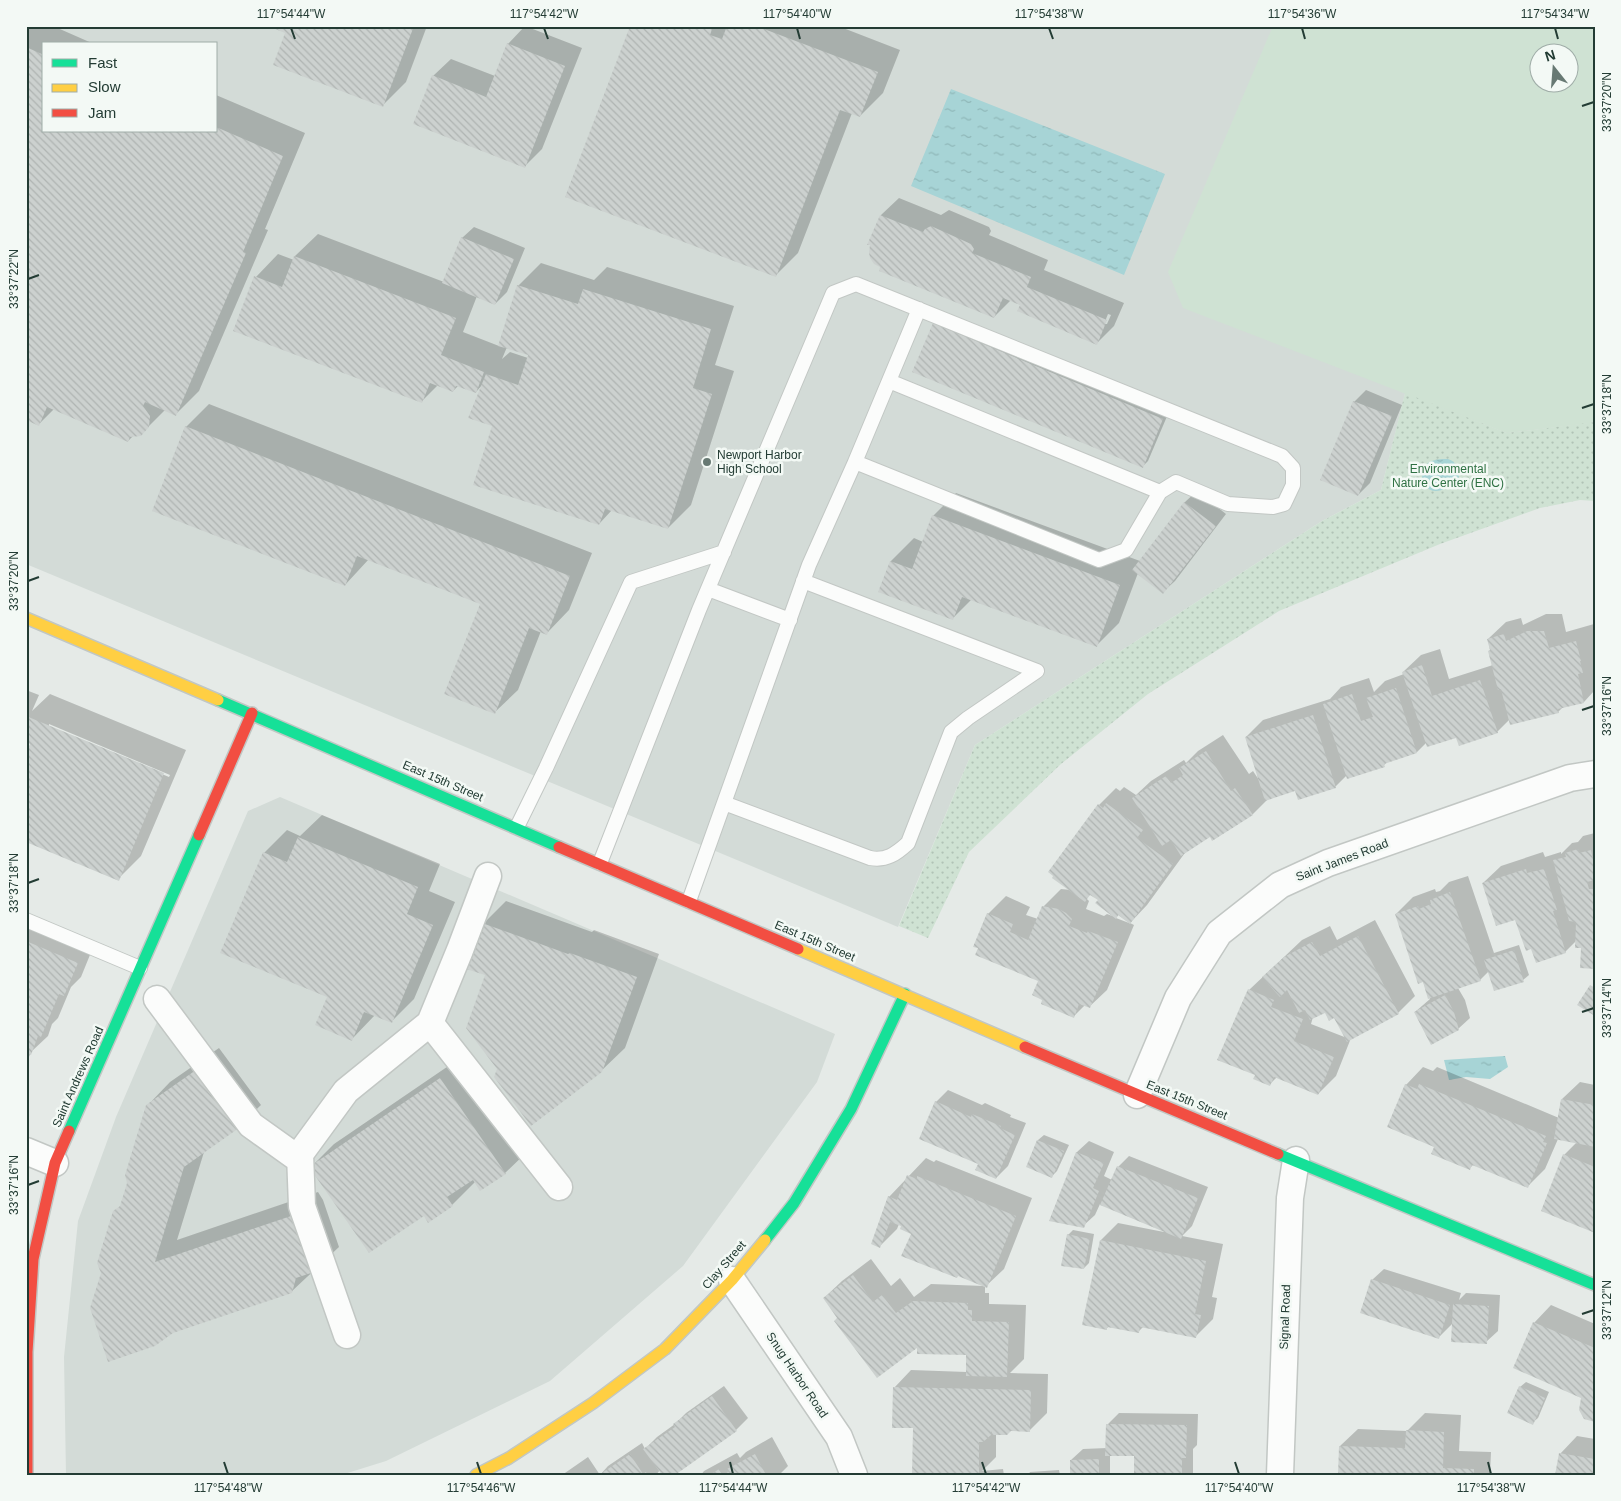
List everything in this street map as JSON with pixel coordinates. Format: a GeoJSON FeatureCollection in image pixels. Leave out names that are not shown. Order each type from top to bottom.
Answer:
{"type":"FeatureCollection","features":[{"type":"Feature","properties":{"kind":"street","name":"East 15th Street"},"geometry":{"type":"LineString","coordinates":[[26,618],[252,713],[1137,1094],[1595,1285]]}},
{"type":"Feature","properties":{"kind":"street","name":"Saint Andrews Road"},"geometry":{"type":"LineString","coordinates":[[27,1475],[27,1352],[33,1259],[55,1163],[252,713]]}},
{"type":"Feature","properties":{"kind":"street","name":"Saint James Road"},"geometry":{"type":"LineString","coordinates":[[1137,1094],[1178,998],[1219,933],[1280,884],[1337,859],[1570,778],[1595,774]]}},
{"type":"Feature","properties":{"kind":"street"},"geometry":{"type":"LineString","coordinates":[[347,1335],[302,1206],[300,1154],[346,1090],[430,1023],[488,876]]}},
{"type":"Feature","properties":{"kind":"street","name":"Clay Street"},"geometry":{"type":"LineString","coordinates":[[476,1475],[509,1458],[594,1402],[665,1349],[732,1280],[794,1203],[851,1109],[905,994]]}},
{"type":"Feature","properties":{"kind":"street"},"geometry":{"type":"LineString","coordinates":[[157,999],[251,1124],[300,1160]]}},
{"type":"Feature","properties":{"kind":"street"},"geometry":{"type":"LineString","coordinates":[[430,1023],[560,1187]]}},
{"type":"Feature","properties":{"kind":"street"},"geometry":{"type":"LineString","coordinates":[[26,1151],[55,1163]]}},
{"type":"Feature","properties":{"kind":"street","name":"Signal Road"},"geometry":{"type":"LineString","coordinates":[[1280,1475],[1290,1198],[1296,1160]]}},
{"type":"Feature","properties":{"kind":"street","name":"Snug Harbor Road"},"geometry":{"type":"LineString","coordinates":[[732,1280],[839,1437],[854,1475]]}},
{"type":"Feature","properties":{"kind":"lane"},"geometry":{"type":"LineString","coordinates":[[600,863],[708,589],[833,293],[856,284],[1282,456],[1293,468],[1293,485],[1284,504],[1272,507],[1228,504],[1176,482],[1160,492],[1126,550],[1099,560],[855,462]]}},
{"type":"Feature","properties":{"kind":"lane"},"geometry":{"type":"LineString","coordinates":[[689,902],[809,565],[855,462],[918,309]]}},
{"type":"Feature","properties":{"kind":"lane"},"geometry":{"type":"LineString","coordinates":[[889,381],[1160,492]]}},
{"type":"Feature","properties":{"kind":"lane"},"geometry":{"type":"LineString","coordinates":[[517,827],[546,768],[630,582],[724,552]]}},
{"type":"Feature","properties":{"kind":"lane"},"geometry":{"type":"LineString","coordinates":[[724,803],[870,858],[886,859],[908,843],[951,732],[968,718],[1037,671],[804,581]]}},
{"type":"Feature","properties":{"kind":"lane"},"geometry":{"type":"LineString","coordinates":[[708,589],[790,620]]}},
{"type":"Feature","properties":{"kind":"lane"},"geometry":{"type":"LineString","coordinates":[[26,920],[140,968]]}},
{"type":"Feature","properties":{"kind":"shaded area","name":"Newport Harbor High School"},"geometry":{"type":"Polygon","coordinates":[[[26,26],[1595,26],[1595,422],[1507,433],[1405,394],[1381,490],[1322,521],[975,745],[898,927],[26,564],[26,26]]]}},
{"type":"Feature","properties":{"kind":"shaded area"},"geometry":{"type":"Polygon","coordinates":[[[280,797],[835,1034],[817,1082],[683,1266],[550,1381],[386,1461],[341,1475],[66,1475],[64,1357],[78,1221],[116,1117],[248,811],[280,797]]]}},
{"type":"Feature","properties":{"kind":"green space"},"geometry":{"type":"Polygon","coordinates":[[[1273,26],[1595,26],[1595,420],[1591,423],[1507,433],[1183,308],[1168,272],[1273,26]]]}},
{"type":"Feature","properties":{"kind":"green space","name":"Environmental Nature Center (ENC)"},"geometry":{"type":"Polygon","coordinates":[[[1405,393],[1507,433],[1595,422],[1595,501],[1580,500],[1540,508],[1440,544],[1279,611],[1148,694],[1061,764],[969,852],[928,938],[899,926],[975,745],[1322,521],[1381,490],[1405,393]]]}},
{"type":"Feature","properties":{"kind":"water"},"geometry":{"type":"Polygon","coordinates":[[[951,89],[1165,174],[1124,275],[911,186],[951,89]]]}},
{"type":"Feature","properties":{"kind":"water"},"geometry":{"type":"Polygon","coordinates":[[[1448,459],[1456,466],[1459,477],[1448,487],[1438,491],[1431,490],[1425,486],[1422,472],[1426,465],[1434,460],[1448,459]]]}},
{"type":"Feature","properties":{"kind":"water"},"geometry":{"type":"Polygon","coordinates":[[[1505,1056],[1508,1067],[1490,1079],[1466,1077],[1449,1080],[1444,1060],[1505,1056]]]}},
{"type":"Feature","properties":{"kind":"building"},"geometry":{"type":"Polygon","coordinates":[[[268,26],[414,26],[383,107],[273,65],[285,33],[268,26]]]}},
{"type":"Feature","properties":{"kind":"building"},"geometry":{"type":"Polygon","coordinates":[[[630,26],[713,26],[710,35],[722,39],[727,26],[756,26],[878,72],[860,117],[840,110],[776,277],[565,197],[630,26]]]}},
{"type":"Feature","properties":{"kind":"building"},"geometry":{"type":"Polygon","coordinates":[[[507,43],[565,66],[525,168],[413,124],[432,75],[486,97],[507,43]]]}},
{"type":"Feature","properties":{"kind":"building"},"geometry":{"type":"Polygon","coordinates":[[[26,47],[42,54],[42,132],[218,132],[218,128],[283,156],[243,252],[246,253],[176,416],[145,402],[143,406],[150,416],[149,427],[141,436],[130,437],[128,442],[47,407],[39,426],[26,420],[26,47]]]}},
{"type":"Feature","properties":{"kind":"building"},"geometry":{"type":"Polygon","coordinates":[[[880,215],[923,232],[931,226],[971,244],[974,249],[972,253],[1031,277],[1027,287],[1107,320],[1097,345],[1017,311],[1020,305],[1003,298],[994,318],[879,271],[880,267],[874,264],[870,258],[870,245],[867,245],[880,215]]]}},
{"type":"Feature","properties":{"kind":"building"},"geometry":{"type":"Polygon","coordinates":[[[461,237],[514,259],[495,305],[442,283],[461,237]]]}},
{"type":"Feature","properties":{"kind":"building"},"geometry":{"type":"Polygon","coordinates":[[[294,256],[456,318],[441,355],[484,372],[476,393],[456,386],[453,392],[430,383],[422,403],[233,331],[254,276],[282,287],[294,256]]]}},
{"type":"Feature","properties":{"kind":"building"},"geometry":{"type":"Polygon","coordinates":[[[517,285],[578,304],[583,289],[711,329],[693,388],[712,394],[668,529],[605,509],[599,525],[473,485],[492,426],[468,418],[486,374],[518,385],[528,355],[498,346],[517,285]]]}},
{"type":"Feature","properties":{"kind":"building"},"geometry":{"type":"Polygon","coordinates":[[[933,323],[1163,419],[1143,468],[912,372],[933,323]]]}},
{"type":"Feature","properties":{"kind":"building"},"geometry":{"type":"Polygon","coordinates":[[[1353,401],[1392,416],[1358,496],[1320,480],[1353,401]]]}},
{"type":"Feature","properties":{"kind":"building"},"geometry":{"type":"Polygon","coordinates":[[[185,426],[570,576],[547,635],[529,628],[495,714],[444,694],[480,604],[357,556],[345,586],[152,511],[185,426]]]}},
{"type":"Feature","properties":{"kind":"building"},"geometry":{"type":"Polygon","coordinates":[[[1184,502],[1216,526],[1163,594],[1132,570],[1184,502]]]}},
{"type":"Feature","properties":{"kind":"building"},"geometry":{"type":"Polygon","coordinates":[[[932,515],[1120,585],[1097,647],[962,597],[953,620],[878,592],[890,561],[912,569],[932,515]]]}},
{"type":"Feature","properties":{"kind":"building"},"geometry":{"type":"Polygon","coordinates":[[[1527,631],[1544,631],[1549,648],[1576,641],[1583,673],[1578,674],[1584,703],[1558,709],[1559,713],[1510,725],[1501,689],[1498,690],[1488,651],[1490,650],[1487,639],[1504,634],[1506,641],[1527,631]]]}},
{"type":"Feature","properties":{"kind":"building"},"geometry":{"type":"Polygon","coordinates":[[[1422,665],[1432,696],[1480,680],[1498,733],[1459,746],[1456,738],[1427,747],[1402,672],[1422,665]]]}},
{"type":"Feature","properties":{"kind":"building"},"geometry":{"type":"Polygon","coordinates":[[[1396,688],[1417,753],[1384,764],[1385,767],[1347,779],[1323,704],[1352,694],[1361,721],[1373,717],[1366,698],[1396,688]]]}},
{"type":"Feature","properties":{"kind":"building"},"geometry":{"type":"Polygon","coordinates":[[[1313,715],[1336,788],[1298,800],[1295,791],[1265,801],[1245,737],[1313,715]]]}},
{"type":"Feature","properties":{"kind":"building"},"geometry":{"type":"Polygon","coordinates":[[[26,716],[164,773],[119,881],[26,842],[26,752],[30,744],[26,742],[26,716]]]}},
{"type":"Feature","properties":{"kind":"building"},"geometry":{"type":"Polygon","coordinates":[[[1206,751],[1231,791],[1235,788],[1253,815],[1212,841],[1210,837],[1181,856],[1171,840],[1162,846],[1132,798],[1166,776],[1171,783],[1183,775],[1179,768],[1206,751]]]}},
{"type":"Feature","properties":{"kind":"building"},"geometry":{"type":"Polygon","coordinates":[[[1106,803],[1143,830],[1137,838],[1173,864],[1130,924],[1118,915],[1116,919],[1095,903],[1098,900],[1090,895],[1085,902],[1052,878],[1053,876],[1048,872],[1098,804],[1103,808],[1106,803]]]}},
{"type":"Feature","properties":{"kind":"building"},"geometry":{"type":"Polygon","coordinates":[[[298,837],[418,887],[407,914],[433,925],[392,1023],[364,1012],[352,1041],[315,1025],[327,997],[220,953],[263,852],[287,862],[298,837]]]}},
{"type":"Feature","properties":{"kind":"building"},"geometry":{"type":"Polygon","coordinates":[[[1578,849],[1579,853],[1591,850],[1593,860],[1595,859],[1595,880],[1587,882],[1589,889],[1595,889],[1595,969],[1580,968],[1581,948],[1575,948],[1576,922],[1569,921],[1553,860],[1566,857],[1565,853],[1578,849]]]}},
{"type":"Feature","properties":{"kind":"building"},"geometry":{"type":"Polygon","coordinates":[[[1526,869],[1527,873],[1544,869],[1557,910],[1553,911],[1566,953],[1536,963],[1531,949],[1526,951],[1515,920],[1496,926],[1482,883],[1526,869]]]}},
{"type":"Feature","properties":{"kind":"building"},"geometry":{"type":"Polygon","coordinates":[[[1450,892],[1481,981],[1428,999],[1423,982],[1418,984],[1395,914],[1418,906],[1419,909],[1431,904],[1430,900],[1450,892]]]}},
{"type":"Feature","properties":{"kind":"building"},"geometry":{"type":"Polygon","coordinates":[[[1042,906],[1059,909],[1066,913],[1072,919],[1069,926],[1118,942],[1090,1008],[1079,1004],[1074,1018],[1041,1004],[1042,1000],[1032,995],[1038,981],[975,955],[978,948],[973,947],[987,913],[1013,924],[1010,932],[1028,940],[1042,906]]]}},
{"type":"Feature","properties":{"kind":"building"},"geometry":{"type":"Polygon","coordinates":[[[482,923],[637,977],[602,1072],[531,1126],[494,1077],[497,1069],[466,1028],[485,975],[466,969],[482,923]]]}},
{"type":"Feature","properties":{"kind":"building"},"geometry":{"type":"Polygon","coordinates":[[[1358,936],[1399,1014],[1347,1042],[1334,1018],[1329,1021],[1325,1013],[1310,1020],[1305,1010],[1299,1013],[1287,990],[1280,997],[1262,977],[1284,957],[1312,942],[1320,956],[1358,936]]]}},
{"type":"Feature","properties":{"kind":"building"},"geometry":{"type":"Polygon","coordinates":[[[26,941],[78,963],[64,996],[59,994],[41,1037],[38,1036],[31,1055],[26,1053],[26,941]]]}},
{"type":"Feature","properties":{"kind":"building"},"geometry":{"type":"Polygon","coordinates":[[[1514,950],[1524,982],[1494,991],[1484,960],[1514,950]]]}},
{"type":"Feature","properties":{"kind":"building"},"geometry":{"type":"Polygon","coordinates":[[[1590,985],[1595,988],[1595,1016],[1577,1005],[1590,985]]]}},
{"type":"Feature","properties":{"kind":"building"},"geometry":{"type":"Polygon","coordinates":[[[1248,989],[1274,1000],[1271,1007],[1303,1019],[1294,1041],[1334,1057],[1318,1095],[1274,1077],[1270,1086],[1253,1079],[1255,1075],[1217,1060],[1248,989]]]}},
{"type":"Feature","properties":{"kind":"building"},"geometry":{"type":"Polygon","coordinates":[[[1445,995],[1454,1012],[1459,1030],[1431,1045],[1414,1012],[1445,995]]]}},
{"type":"Feature","properties":{"kind":"building"},"geometry":{"type":"Polygon","coordinates":[[[196,1070],[239,1128],[184,1167],[155,1262],[294,1215],[317,1271],[296,1278],[292,1293],[173,1333],[155,1346],[108,1362],[90,1308],[101,1273],[97,1263],[113,1211],[120,1206],[127,1183],[125,1175],[146,1105],[196,1070]]]}},
{"type":"Feature","properties":{"kind":"building"},"geometry":{"type":"Polygon","coordinates":[[[440,1078],[506,1174],[480,1191],[473,1180],[447,1197],[453,1206],[428,1223],[424,1216],[369,1253],[309,1167],[440,1078]]]}},
{"type":"Feature","properties":{"kind":"building"},"geometry":{"type":"Polygon","coordinates":[[[1405,1084],[1417,1089],[1419,1084],[1546,1136],[1543,1142],[1547,1143],[1528,1188],[1472,1165],[1470,1170],[1431,1154],[1434,1147],[1387,1127],[1405,1084]]]}},
{"type":"Feature","properties":{"kind":"building"},"geometry":{"type":"Polygon","coordinates":[[[1561,1099],[1595,1105],[1595,1147],[1554,1139],[1561,1099]]]}},
{"type":"Feature","properties":{"kind":"building"},"geometry":{"type":"Polygon","coordinates":[[[935,1101],[971,1117],[972,1114],[1001,1126],[1000,1128],[1015,1135],[996,1179],[975,1170],[978,1164],[919,1139],[935,1101]]]}},
{"type":"Feature","properties":{"kind":"building"},"geometry":{"type":"Polygon","coordinates":[[[1037,1140],[1064,1151],[1052,1178],[1026,1167],[1037,1140]]]}},
{"type":"Feature","properties":{"kind":"building"},"geometry":{"type":"Polygon","coordinates":[[[1076,1152],[1104,1163],[1093,1188],[1099,1191],[1084,1228],[1049,1221],[1076,1152]]]}},
{"type":"Feature","properties":{"kind":"building"},"geometry":{"type":"Polygon","coordinates":[[[1563,1154],[1595,1167],[1595,1233],[1541,1211],[1563,1154]]]}},
{"type":"Feature","properties":{"kind":"building"},"geometry":{"type":"Polygon","coordinates":[[[1117,1166],[1198,1198],[1181,1239],[1100,1205],[1117,1166]]]}},
{"type":"Feature","properties":{"kind":"building"},"geometry":{"type":"Polygon","coordinates":[[[907,1175],[917,1179],[917,1176],[1016,1216],[987,1288],[901,1256],[911,1234],[900,1229],[901,1226],[890,1222],[880,1248],[871,1244],[888,1196],[897,1200],[907,1175]]]}},
{"type":"Feature","properties":{"kind":"building"},"geometry":{"type":"Polygon","coordinates":[[[1067,1234],[1090,1239],[1084,1269],[1061,1266],[1067,1234]]]}},
{"type":"Feature","properties":{"kind":"building"},"geometry":{"type":"Polygon","coordinates":[[[1100,1240],[1206,1261],[1195,1314],[1201,1315],[1196,1338],[1140,1327],[1139,1333],[1082,1325],[1100,1240]]]}},
{"type":"Feature","properties":{"kind":"building"},"geometry":{"type":"Polygon","coordinates":[[[853,1275],[873,1302],[882,1295],[896,1313],[913,1301],[968,1303],[968,1310],[972,1310],[972,1321],[1009,1322],[1007,1377],[966,1376],[966,1355],[917,1354],[917,1348],[877,1378],[834,1321],[837,1318],[823,1298],[853,1275]]]}},
{"type":"Feature","properties":{"kind":"building"},"geometry":{"type":"Polygon","coordinates":[[[1371,1279],[1450,1305],[1439,1339],[1360,1313],[1371,1279]]]}},
{"type":"Feature","properties":{"kind":"building"},"geometry":{"type":"Polygon","coordinates":[[[1453,1304],[1489,1306],[1487,1344],[1451,1342],[1453,1304]]]}},
{"type":"Feature","properties":{"kind":"building"},"geometry":{"type":"Polygon","coordinates":[[[1533,1322],[1595,1348],[1595,1422],[1584,1419],[1579,1410],[1581,1398],[1513,1368],[1533,1322]]]}},
{"type":"Feature","properties":{"kind":"building"},"geometry":{"type":"Polygon","coordinates":[[[1519,1386],[1545,1398],[1533,1425],[1507,1413],[1519,1386]]]}},
{"type":"Feature","properties":{"kind":"building"},"geometry":{"type":"Polygon","coordinates":[[[893,1387],[1031,1390],[1030,1432],[1011,1431],[1007,1435],[993,1435],[991,1431],[991,1435],[983,1442],[979,1442],[979,1475],[912,1475],[913,1428],[892,1428],[893,1387]]]}},
{"type":"Feature","properties":{"kind":"building"},"geometry":{"type":"Polygon","coordinates":[[[712,1396],[737,1431],[675,1475],[662,1475],[643,1449],[675,1427],[673,1424],[712,1396]]]}},
{"type":"Feature","properties":{"kind":"building"},"geometry":{"type":"Polygon","coordinates":[[[1106,1424],[1187,1425],[1186,1458],[1182,1458],[1182,1475],[1134,1474],[1134,1456],[1105,1456],[1106,1424]]]}},
{"type":"Feature","properties":{"kind":"building"},"geometry":{"type":"Polygon","coordinates":[[[1406,1430],[1444,1432],[1443,1468],[1474,1469],[1474,1475],[1338,1475],[1339,1446],[1405,1448],[1406,1430]]]}},
{"type":"Feature","properties":{"kind":"building"},"geometry":{"type":"Polygon","coordinates":[[[1559,1453],[1595,1459],[1595,1475],[1555,1475],[1559,1453]]]}},
{"type":"Feature","properties":{"kind":"building"},"geometry":{"type":"Polygon","coordinates":[[[630,1454],[643,1474],[646,1472],[649,1475],[599,1475],[630,1454]]]}},
{"type":"Feature","properties":{"kind":"building"},"geometry":{"type":"Polygon","coordinates":[[[755,1454],[766,1475],[724,1475],[728,1472],[727,1469],[755,1454]]]}},
{"type":"Feature","properties":{"kind":"building"},"geometry":{"type":"Polygon","coordinates":[[[1099,1459],[1099,1475],[1070,1475],[1070,1460],[1099,1459]]]}},
{"type":"Feature","properties":{"kind":"building"},"geometry":{"type":"Polygon","coordinates":[[[719,1469],[722,1475],[710,1475],[719,1469]]]}},
{"type":"Feature","properties":{"kind":"traffic: fast"},"geometry":{"type":"LineString","coordinates":[[218,700],[559,847]]}},
{"type":"Feature","properties":{"kind":"traffic: fast"},"geometry":{"type":"LineString","coordinates":[[69,1131],[199,835]]}},
{"type":"Feature","properties":{"kind":"traffic: fast"},"geometry":{"type":"LineString","coordinates":[[765,1240],[794,1203],[851,1109],[905,994]]}},
{"type":"Feature","properties":{"kind":"traffic: fast"},"geometry":{"type":"LineString","coordinates":[[1278,1154],[1595,1285]]}},
{"type":"Feature","properties":{"kind":"traffic: slow"},"geometry":{"type":"LineString","coordinates":[[26,618],[218,700]]}},
{"type":"Feature","properties":{"kind":"traffic: slow"},"geometry":{"type":"LineString","coordinates":[[798,949],[1025,1047]]}},
{"type":"Feature","properties":{"kind":"traffic: slow"},"geometry":{"type":"LineString","coordinates":[[476,1475],[509,1458],[593,1403],[665,1349],[732,1280],[765,1240]]}},
{"type":"Feature","properties":{"kind":"traffic: jam"},"geometry":{"type":"LineString","coordinates":[[199,835],[252,713]]}},
{"type":"Feature","properties":{"kind":"traffic: jam"},"geometry":{"type":"LineString","coordinates":[[559,847],[798,949]]}},
{"type":"Feature","properties":{"kind":"traffic: jam"},"geometry":{"type":"LineString","coordinates":[[1025,1047],[1278,1154]]}},
{"type":"Feature","properties":{"kind":"traffic: jam"},"geometry":{"type":"LineString","coordinates":[[27,1475],[27,1352],[33,1259],[55,1163],[69,1131]]}},
{"type":"Feature","properties":{"kind":"place","name":"Newport Harbor High School"},"geometry":{"type":"Point","coordinates":[707,462]}}]}
